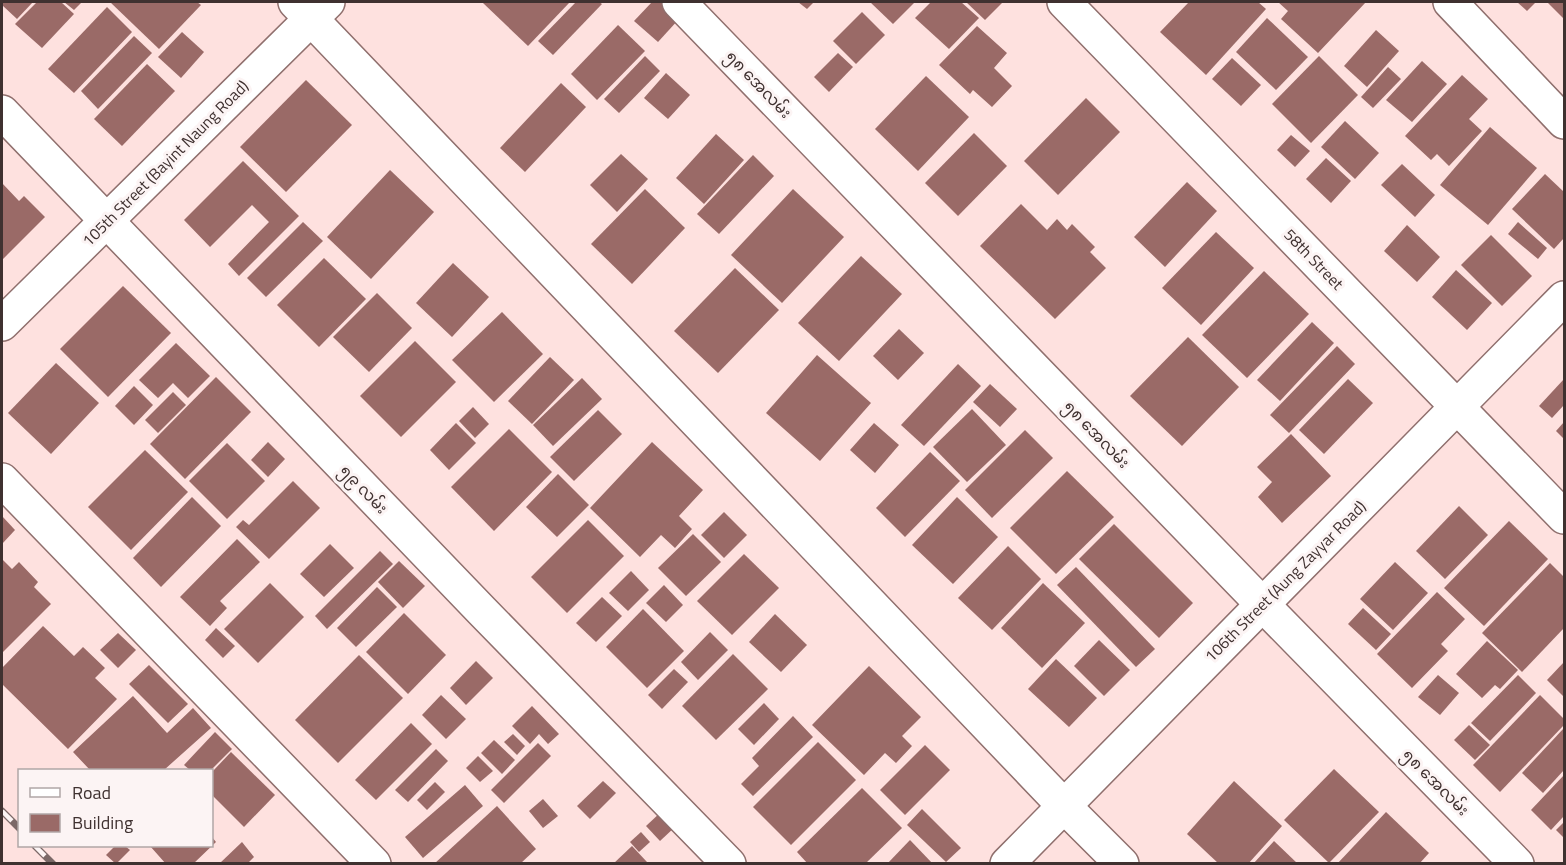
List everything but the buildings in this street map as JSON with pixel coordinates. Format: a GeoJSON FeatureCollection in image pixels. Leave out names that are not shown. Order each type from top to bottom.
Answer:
{"type":"FeatureCollection","features":[{"type":"Feature","properties":{"kind":"street","name":"၅၈ အေလမ်း"},"geometry":{"type":"LineString","coordinates":[[679,2],[1517,864]]}},
{"type":"Feature","properties":{"kind":"street","name":"58th Street"},"geometry":{"type":"LineString","coordinates":[[1064,2],[1564,517]]}},
{"type":"Feature","properties":{"kind":"street"},"geometry":{"type":"LineString","coordinates":[[1450,2],[1564,122]]}},
{"type":"Feature","properties":{"kind":"street"},"geometry":{"type":"LineString","coordinates":[[312,7],[1063,805],[1122,864]]}},
{"type":"Feature","properties":{"kind":"street","name":"105th Street (Bayint Naung Road)"},"geometry":{"type":"LineString","coordinates":[[2,324],[105,222],[312,7]]}},
{"type":"Feature","properties":{"kind":"street","name":"၅၉ လမ်း"},"geometry":{"type":"LineString","coordinates":[[2,112],[105,222],[729,864]]}},
{"type":"Feature","properties":{"kind":"street","name":"106th Street (Aung Zayyar Road)"},"geometry":{"type":"LineString","coordinates":[[1007,864],[1564,298]]}},
{"type":"Feature","properties":{"kind":"street"},"geometry":{"type":"LineString","coordinates":[[2,480],[374,864]]}},
{"type":"Feature","properties":{"kind":"railway"},"geometry":{"type":"LineString","coordinates":[[2,811],[18,827]]}},
{"type":"Feature","properties":{"kind":"railway"},"geometry":{"type":"LineString","coordinates":[[36,847],[53,864]]}}]}
